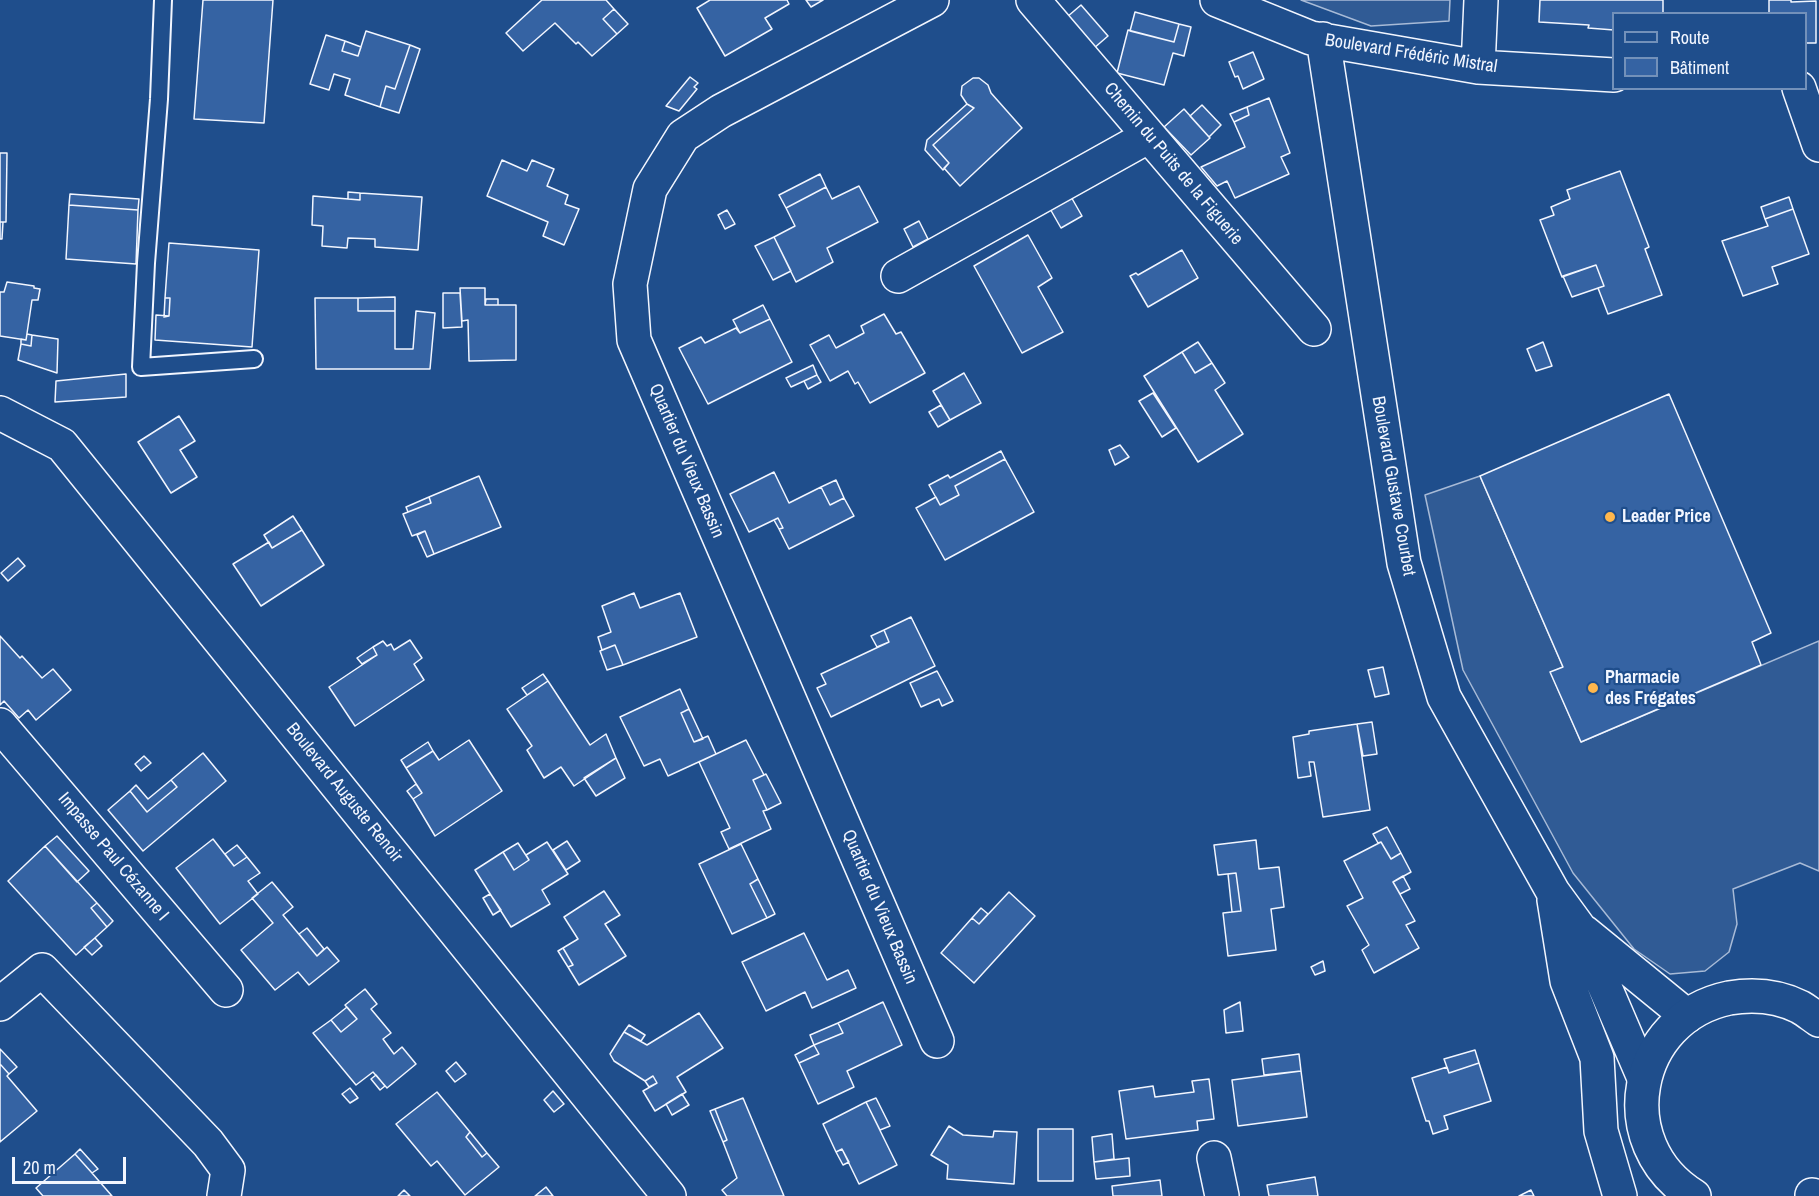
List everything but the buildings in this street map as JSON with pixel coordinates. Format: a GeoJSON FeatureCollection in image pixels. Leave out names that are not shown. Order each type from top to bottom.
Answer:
{"type":"FeatureCollection","features":[{"type":"Feature","properties":{"kind":"street","name":"Quartier du Vieux Bassin"},"geometry":{"type":"LineString","coordinates":[[932,0],[721,111],[682,136],[650,189],[630,284],[634,340],[937,1041]]}},
{"type":"Feature","properties":{"kind":"street","name":"Chemin du Puits de la Figuerie"},"geometry":{"type":"LineString","coordinates":[[1033,0],[1314,329]]}},
{"type":"Feature","properties":{"kind":"street","name":"Boulevard Frédéric Mistral"},"geometry":{"type":"LineString","coordinates":[[1217,0],[1311,38],[1478,67],[1612,75]]}},
{"type":"Feature","properties":{"kind":"street"},"geometry":{"type":"LineString","coordinates":[[1478,67],[1481,0]]}},
{"type":"Feature","properties":{"kind":"street","name":"Boulevard Gustave Courbet"},"geometry":{"type":"LineString","coordinates":[[1323,39],[1404,563],[1444,697],[1553,892],[1580,929],[1644,1078]]}},
{"type":"Feature","properties":{"kind":"street"},"geometry":{"type":"LineString","coordinates":[[1800,90],[1819,145]]}},
{"type":"Feature","properties":{"kind":"street"},"geometry":{"type":"LineString","coordinates":[[898,276],[1149,136]]}},
{"type":"Feature","properties":{"kind":"street","name":"Boulevard Auguste Renoir"},"geometry":{"type":"LineString","coordinates":[[0,413],[62,445],[669,1196]]}},
{"type":"Feature","properties":{"kind":"street","name":"Impasse Paul Cézanne I"},"geometry":{"type":"LineString","coordinates":[[0,725],[226,990]]}},
{"type":"Feature","properties":{"kind":"street"},"geometry":{"type":"LineString","coordinates":[[1553,892],[1567,981],[1597,1058],[1601,1131],[1620,1196]]}},
{"type":"Feature","properties":{"kind":"street","name":"Boulevard Gustave Courbet"},"geometry":{"type":"LineString","coordinates":[[1580,929],[1687,1016]]}},
{"type":"Feature","properties":{"kind":"street"},"geometry":{"type":"LineString","coordinates":[[0,1004],[42,970],[208,1143],[228,1170],[224,1196]]}},
{"type":"Feature","properties":{"kind":"street"},"geometry":{"type":"LineString","coordinates":[[1665,1196],[1657,1162],[1645,1135],[1641,1107],[1644,1078],[1653,1054],[1667,1033],[1687,1016],[1714,1001],[1745,995],[1773,997],[1813,1006]]}},
{"type":"Feature","properties":{"kind":"street"},"geometry":{"type":"LineString","coordinates":[[1214,1158],[1222,1196]]}},
{"type":"Feature","properties":{"kind":"street"},"geometry":{"type":"LineString","coordinates":[[1657,1162],[1680,1188],[1694,1196]]}},
{"type":"Feature","properties":{"kind":"lane"},"geometry":{"type":"LineString","coordinates":[[163,0],[159,99],[146,263],[141,367],[254,359]]}},
{"type":"Feature","properties":{"kind":"shaded area"},"geometry":{"type":"Polygon","coordinates":[[[1301,0],[1450,0],[1449,21],[1371,26],[1301,0]]]}},
{"type":"Feature","properties":{"kind":"shaded area"},"geometry":{"type":"Polygon","coordinates":[[[1480,476],[1563,667],[1551,673],[1581,742],[1819,641],[1819,871],[1800,863],[1733,889],[1737,924],[1729,952],[1705,971],[1670,974],[1634,949],[1573,873],[1463,670],[1425,495],[1480,476]]]}},
{"type":"Feature","properties":{"kind":"place","name":"Leader Price"},"geometry":{"type":"Point","coordinates":[1610,517]}},
{"type":"Feature","properties":{"kind":"place","name":"Pharmacie des Frégates"},"geometry":{"type":"Point","coordinates":[1593,688]}}]}
